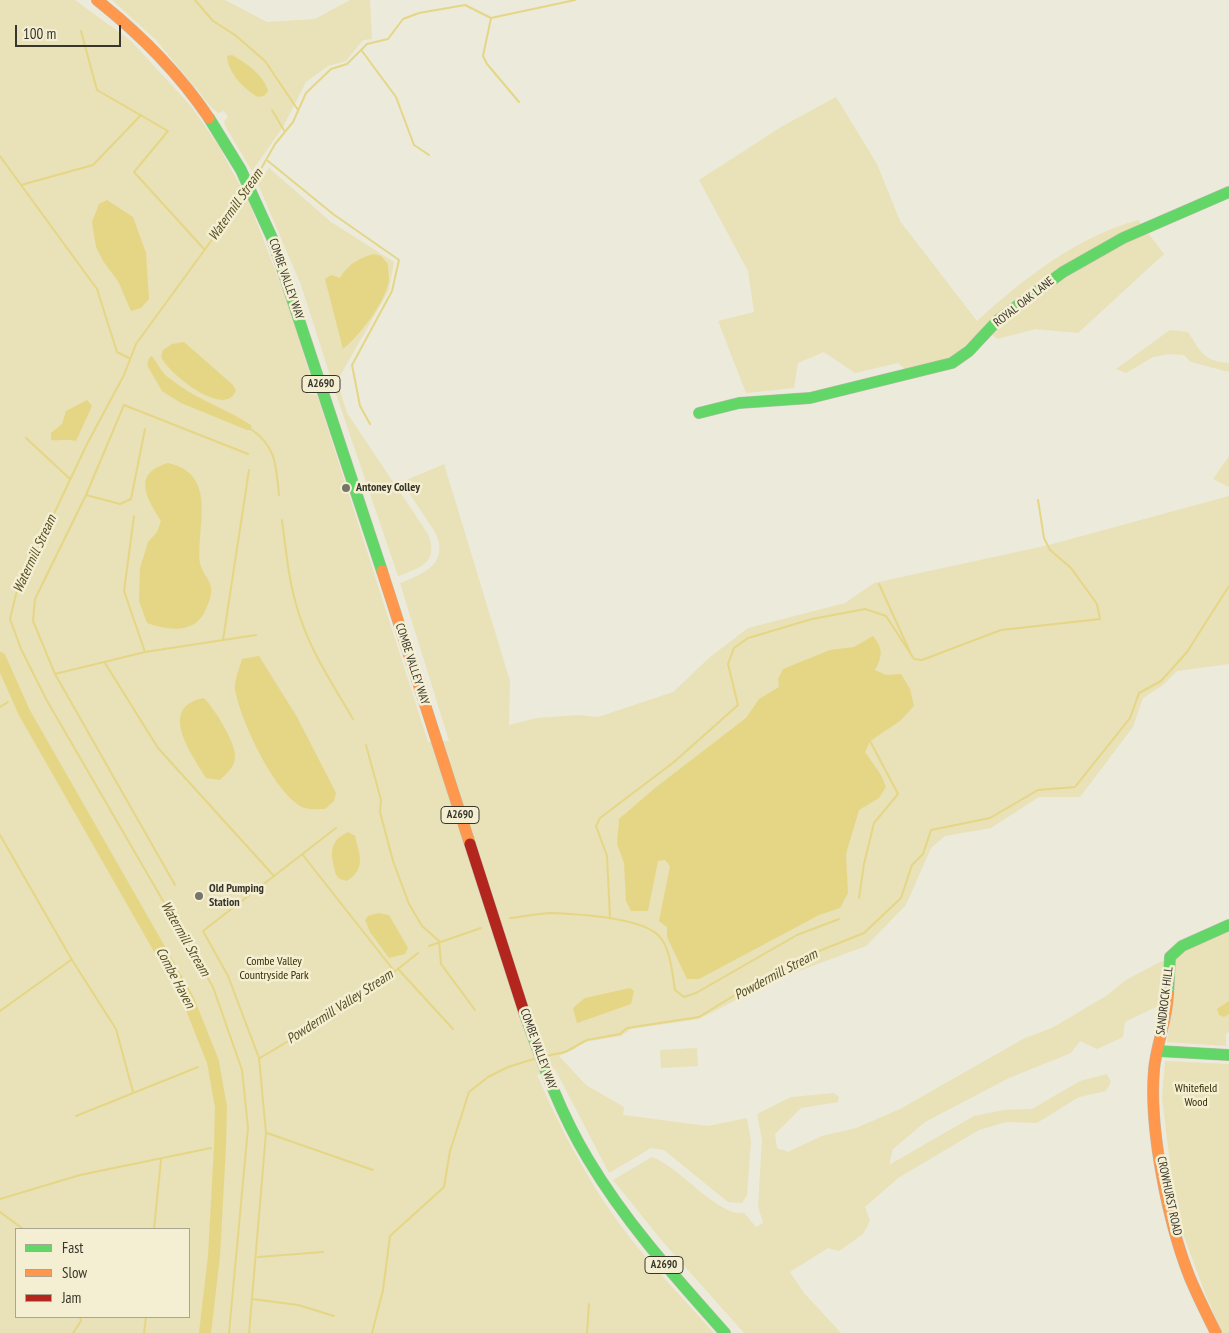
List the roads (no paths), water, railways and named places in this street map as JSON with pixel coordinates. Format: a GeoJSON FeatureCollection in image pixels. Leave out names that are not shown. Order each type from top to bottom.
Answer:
{"type":"FeatureCollection","features":[{"type":"Feature","properties":{"kind":"main road","name":"COMBE VALLEY WAY"},"geometry":{"type":"LineString","coordinates":[[97,0],[149,46],[184,86],[213,123],[256,198],[296,305],[546,1072],[572,1130],[608,1192],[664,1264],[725,1333]]}},
{"type":"Feature","properties":{"kind":"main road","name":"ROYAL OAK LANE"},"geometry":{"type":"LineString","coordinates":[[699,413],[739,403],[810,398],[952,363],[969,351],[998,320],[1063,272],[1123,238],[1229,192]]}},
{"type":"Feature","properties":{"kind":"main road","name":"SANDROCK HILL"},"geometry":{"type":"LineString","coordinates":[[1158,1051],[1169,990],[1170,957],[1177,950],[1229,925]]}},
{"type":"Feature","properties":{"kind":"main road"},"geometry":{"type":"LineString","coordinates":[[1158,1051],[1229,1055]]}},
{"type":"Feature","properties":{"kind":"main road","name":"CROWHURST ROAD"},"geometry":{"type":"LineString","coordinates":[[1158,1051],[1152,1098],[1154,1121],[1171,1216],[1190,1278],[1216,1333]]}},
{"type":"Feature","properties":{"kind":"waterway"},"geometry":{"type":"LineString","coordinates":[[195,0],[213,21],[235,35],[265,61],[298,110]]}},
{"type":"Feature","properties":{"kind":"waterway","name":"Watermill Stream"},"geometry":{"type":"LineString","coordinates":[[253,183],[275,144],[293,122],[306,93],[331,69],[347,64],[367,44],[388,39],[403,19],[419,13],[465,5],[491,18],[575,0]]}},
{"type":"Feature","properties":{"kind":"waterway"},"geometry":{"type":"LineString","coordinates":[[491,18],[483,56],[487,64],[519,102]]}},
{"type":"Feature","properties":{"kind":"waterway"},"geometry":{"type":"LineString","coordinates":[[81,31],[97,90],[168,131],[134,172],[204,249]]}},
{"type":"Feature","properties":{"kind":"waterway"},"geometry":{"type":"LineString","coordinates":[[362,51],[396,97],[414,145],[429,155]]}},
{"type":"Feature","properties":{"kind":"waterway"},"geometry":{"type":"LineString","coordinates":[[272,110],[285,132]]}},
{"type":"Feature","properties":{"kind":"waterway"},"geometry":{"type":"LineString","coordinates":[[129,358],[117,352],[97,289],[21,185],[93,165],[141,115]]}},
{"type":"Feature","properties":{"kind":"waterway"},"geometry":{"type":"LineString","coordinates":[[0,156],[21,185]]}},
{"type":"Feature","properties":{"kind":"waterway"},"geometry":{"type":"LineString","coordinates":[[268,161],[333,214],[399,260],[392,291],[352,365],[360,406],[370,424]]}},
{"type":"Feature","properties":{"kind":"waterway","name":"Watermill Stream"},"geometry":{"type":"LineString","coordinates":[[229,1333],[248,1128],[242,1070],[213,987],[46,699],[21,649],[10,619],[16,594],[87,444],[124,375],[136,344],[246,193]]}},
{"type":"Feature","properties":{"kind":"waterway"},"geometry":{"type":"LineString","coordinates":[[175,885],[55,674],[33,621],[35,599],[86,495],[124,405],[248,454]]}},
{"type":"Feature","properties":{"kind":"waterway"},"geometry":{"type":"LineString","coordinates":[[86,495],[120,504],[131,499],[145,429]]}},
{"type":"Feature","properties":{"kind":"waterway"},"geometry":{"type":"LineString","coordinates":[[252,430],[271,451],[276,467],[279,495]]}},
{"type":"Feature","properties":{"kind":"waterway"},"geometry":{"type":"LineString","coordinates":[[26,438],[70,479]]}},
{"type":"Feature","properties":{"kind":"waterway"},"geometry":{"type":"LineString","coordinates":[[223,640],[249,470]]}},
{"type":"Feature","properties":{"kind":"waterway"},"geometry":{"type":"LineString","coordinates":[[610,918],[607,856],[596,826],[600,818],[674,762],[738,705],[728,664],[734,648],[748,638],[812,619],[865,609],[886,616],[914,659],[922,660],[1001,630],[1100,619],[1097,604],[1071,568],[1050,550],[1044,538],[1038,500]]}},
{"type":"Feature","properties":{"kind":"waterway"},"geometry":{"type":"LineString","coordinates":[[134,516],[124,591],[145,652]]}},
{"type":"Feature","properties":{"kind":"waterway"},"geometry":{"type":"LineString","coordinates":[[282,520],[290,579],[304,628],[323,668],[353,719]]}},
{"type":"Feature","properties":{"kind":"waterway"},"geometry":{"type":"LineString","coordinates":[[879,584],[910,652]]}},
{"type":"Feature","properties":{"kind":"waterway","name":"Powdermill Stream"},"geometry":{"type":"LineString","coordinates":[[546,1056],[565,1052],[587,1040],[620,1034],[627,1028],[699,1017],[740,992],[783,972],[799,959],[864,933],[901,898],[912,865],[923,854],[931,830],[990,818],[1038,790],[1075,787],[1130,718],[1139,693],[1161,681],[1187,652],[1229,586]]}},
{"type":"Feature","properties":{"kind":"waterway"},"geometry":{"type":"LineString","coordinates":[[55,674],[145,652],[256,635]]}},
{"type":"Feature","properties":{"kind":"waterway","name":"Combe Haven"},"geometry":{"type":"LineString","coordinates":[[0,658],[24,712],[188,999],[213,1062],[221,1107],[220,1146],[214,1256],[205,1333]]}},
{"type":"Feature","properties":{"kind":"waterway"},"geometry":{"type":"LineString","coordinates":[[105,663],[158,748],[274,876]]}},
{"type":"Feature","properties":{"kind":"waterway"},"geometry":{"type":"LineString","coordinates":[[0,707],[8,702]]}},
{"type":"Feature","properties":{"kind":"waterway"},"geometry":{"type":"LineString","coordinates":[[859,898],[864,864],[874,823],[898,794],[870,741]]}},
{"type":"Feature","properties":{"kind":"waterway"},"geometry":{"type":"LineString","coordinates":[[366,745],[381,800],[380,812],[393,861],[409,904],[422,926],[439,941],[441,964],[475,1010]]}},
{"type":"Feature","properties":{"kind":"waterway"},"geometry":{"type":"LineString","coordinates":[[249,1333],[266,1133],[259,1058],[228,976],[203,931],[336,828]]}},
{"type":"Feature","properties":{"kind":"waterway"},"geometry":{"type":"LineString","coordinates":[[0,835],[72,960],[116,1029],[133,1092]]}},
{"type":"Feature","properties":{"kind":"waterway"},"geometry":{"type":"LineString","coordinates":[[302,854],[395,972]]}},
{"type":"Feature","properties":{"kind":"waterway"},"geometry":{"type":"LineString","coordinates":[[510,918],[547,913],[577,914],[624,921],[650,930],[663,941],[670,962],[675,990],[684,997],[696,993],[797,935],[839,919]]}},
{"type":"Feature","properties":{"kind":"waterway","name":"Powdermill Valley Stream"},"geometry":{"type":"LineString","coordinates":[[429,946],[481,928]]}},
{"type":"Feature","properties":{"kind":"waterway","name":"Powdermill Valley Stream"},"geometry":{"type":"LineString","coordinates":[[260,1058],[361,995],[418,953]]}},
{"type":"Feature","properties":{"kind":"waterway"},"geometry":{"type":"LineString","coordinates":[[0,1011],[71,960]]}},
{"type":"Feature","properties":{"kind":"waterway"},"geometry":{"type":"LineString","coordinates":[[399,970],[453,1029]]}},
{"type":"Feature","properties":{"kind":"waterway","name":"Powdermill Stream"},"geometry":{"type":"LineString","coordinates":[[372,1333],[383,1290],[390,1236],[444,1187],[450,1151],[469,1092],[488,1077],[508,1067],[534,1059]]}},
{"type":"Feature","properties":{"kind":"waterway","name":"Combe Haven"},"geometry":{"type":"LineString","coordinates":[[208,1064],[213,1062]]}},
{"type":"Feature","properties":{"kind":"waterway"},"geometry":{"type":"LineString","coordinates":[[76,1116],[198,1067]]}},
{"type":"Feature","properties":{"kind":"waterway"},"geometry":{"type":"LineString","coordinates":[[267,1133],[373,1170]]}},
{"type":"Feature","properties":{"kind":"waterway"},"geometry":{"type":"LineString","coordinates":[[0,1199],[80,1175],[211,1148]]}},
{"type":"Feature","properties":{"kind":"waterway"},"geometry":{"type":"LineString","coordinates":[[154,1228],[161,1160]]}},
{"type":"Feature","properties":{"kind":"waterway"},"geometry":{"type":"LineString","coordinates":[[0,1212],[22,1228]]}},
{"type":"Feature","properties":{"kind":"waterway"},"geometry":{"type":"LineString","coordinates":[[258,1257],[323,1252]]}},
{"type":"Feature","properties":{"kind":"waterway"},"geometry":{"type":"LineString","coordinates":[[252,1299],[298,1305],[334,1316]]}},
{"type":"Feature","properties":{"kind":"waterway"},"geometry":{"type":"LineString","coordinates":[[587,1333],[589,1304]]}},
{"type":"Feature","properties":{"kind":"waterway"},"geometry":{"type":"LineString","coordinates":[[73,1333],[81,1321],[80,1318]]}},
{"type":"Feature","properties":{"kind":"waterway"},"geometry":{"type":"LineString","coordinates":[[144,1333],[146,1318]]}},
{"type":"Feature","properties":{"kind":"place","name":"Antoney Colley"},"geometry":{"type":"Point","coordinates":[346,488]}},
{"type":"Feature","properties":{"kind":"place","name":"Old Pumping Station"},"geometry":{"type":"Point","coordinates":[199,896]}},
{"type":"Feature","properties":{"kind":"park label","name":"Combe Valley Countryside Park"},"geometry":{"type":"Point","coordinates":[274,969]}},
{"type":"Feature","properties":{"kind":"park label","name":"Whitefield Wood"},"geometry":{"type":"Point","coordinates":[1196,1096]}}]}
